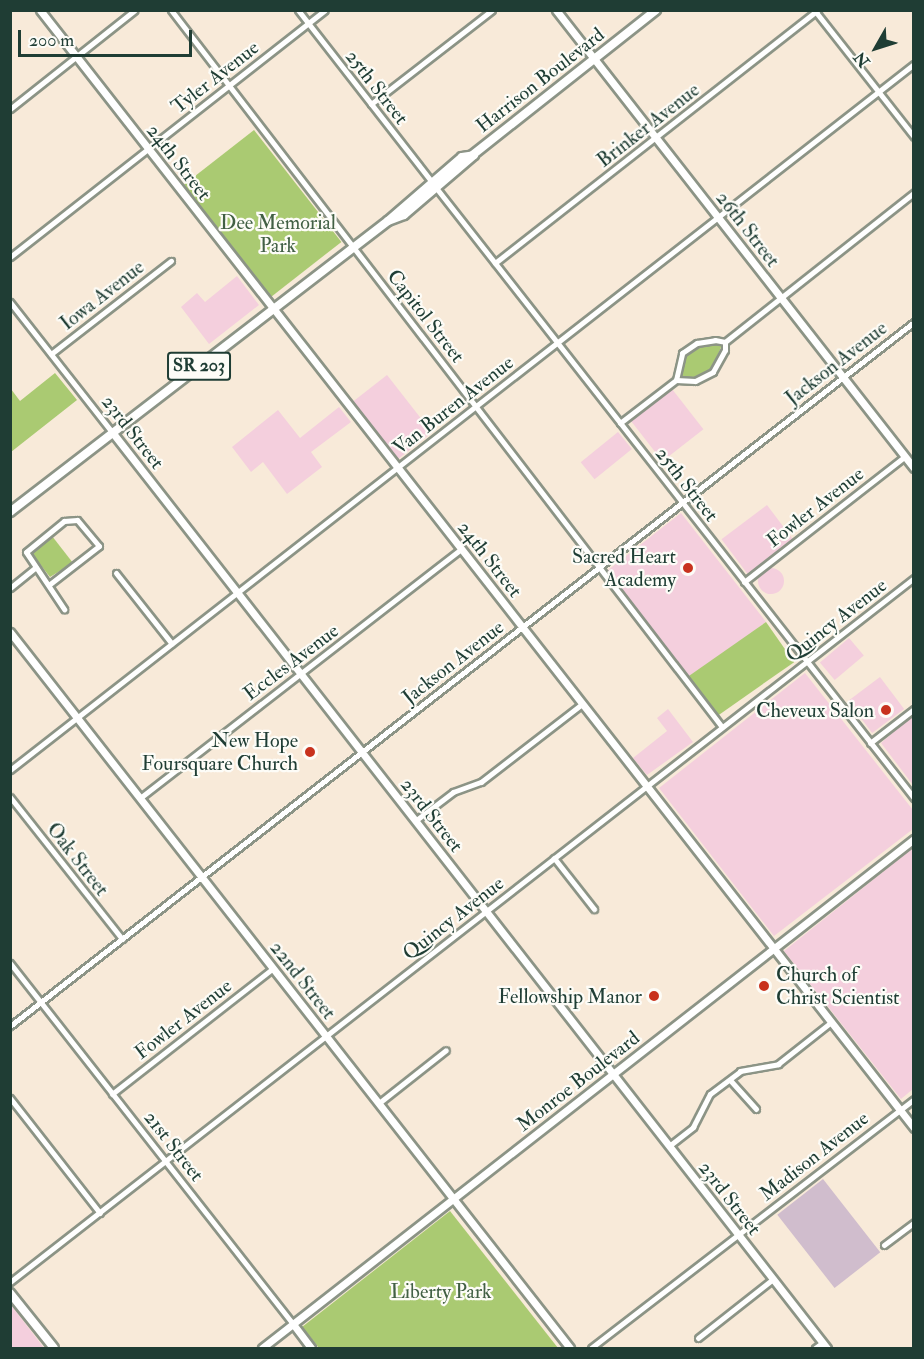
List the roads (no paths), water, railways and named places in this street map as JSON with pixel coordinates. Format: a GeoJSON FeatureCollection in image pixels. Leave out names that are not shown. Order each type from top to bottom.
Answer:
{"type":"FeatureCollection","features":[{"type":"Feature","properties":{"kind":"main road","name":"Harrison Boulevard"},"geometry":{"type":"LineString","coordinates":[[388,221],[431,181],[474,154],[656,10]]}},
{"type":"Feature","properties":{"kind":"main road"},"geometry":{"type":"LineString","coordinates":[[437,189],[474,154]]}},
{"type":"Feature","properties":{"kind":"main road","name":"SR 203"},"geometry":{"type":"LineString","coordinates":[[10,512],[388,221],[437,189]]}},
{"type":"Feature","properties":{"kind":"main road"},"geometry":{"type":"LineString","coordinates":[[10,1293],[54,1348]]}},
{"type":"Feature","properties":{"kind":"street","name":"24th Street"},"geometry":{"type":"LineString","coordinates":[[40,10],[914,1128]]}},
{"type":"Feature","properties":{"kind":"street"},"geometry":{"type":"LineString","coordinates":[[10,109],[135,10]]}},
{"type":"Feature","properties":{"kind":"street","name":"Capitol Street"},"geometry":{"type":"LineString","coordinates":[[171,10],[478,406],[722,728]]}},
{"type":"Feature","properties":{"kind":"street","name":"25th Street"},"geometry":{"type":"LineString","coordinates":[[298,10],[431,181]]}},
{"type":"Feature","properties":{"kind":"street","name":"Tyler Avenue"},"geometry":{"type":"LineString","coordinates":[[10,256],[325,10]]}},
{"type":"Feature","properties":{"kind":"street"},"geometry":{"type":"LineString","coordinates":[[371,104],[492,10]]}},
{"type":"Feature","properties":{"kind":"street","name":"26th Street"},"geometry":{"type":"LineString","coordinates":[[556,10],[914,468]]}},
{"type":"Feature","properties":{"kind":"street"},"geometry":{"type":"LineString","coordinates":[[816,11],[914,137]]}},
{"type":"Feature","properties":{"kind":"street","name":"Brinker Avenue"},"geometry":{"type":"LineString","coordinates":[[495,263],[816,11]]}},
{"type":"Feature","properties":{"kind":"street","name":"Van Buren Avenue"},"geometry":{"type":"LineString","coordinates":[[10,770],[914,64]]}},
{"type":"Feature","properties":{"kind":"street","name":"25th Street"},"geometry":{"type":"LineString","coordinates":[[437,189],[914,798]]}},
{"type":"Feature","properties":{"kind":"street"},"geometry":{"type":"LineString","coordinates":[[620,423],[676,380],[695,381],[713,372],[725,342],[914,193]]}},
{"type":"Feature","properties":{"kind":"street","name":"Iowa Avenue"},"geometry":{"type":"LineString","coordinates":[[51,354],[171,261]]}},
{"type":"Feature","properties":{"kind":"street","name":"23rd Street"},"geometry":{"type":"LineString","coordinates":[[10,302],[824,1346]]}},
{"type":"Feature","properties":{"kind":"street","name":"Jackson Avenue"},"geometry":{"type":"LineString","coordinates":[[10,1026],[914,322]]}},
{"type":"Feature","properties":{"kind":"street"},"geometry":{"type":"LineString","coordinates":[[676,380],[679,358],[692,345],[725,342]]}},
{"type":"Feature","properties":{"kind":"street","name":"Fowler Avenue"},"geometry":{"type":"LineString","coordinates":[[744,582],[904,456]]}},
{"type":"Feature","properties":{"kind":"street"},"geometry":{"type":"LineString","coordinates":[[50,585],[94,551],[97,541],[81,522],[64,520],[27,550],[64,609]]}},
{"type":"Feature","properties":{"kind":"street","name":"Eccles Avenue"},"geometry":{"type":"LineString","coordinates":[[140,798],[461,549]]}},
{"type":"Feature","properties":{"kind":"street"},"geometry":{"type":"LineString","coordinates":[[10,588],[36,567]]}},
{"type":"Feature","properties":{"kind":"street"},"geometry":{"type":"LineString","coordinates":[[116,573],[172,644]]}},
{"type":"Feature","properties":{"kind":"street","name":"Quincy Avenue"},"geometry":{"type":"LineString","coordinates":[[10,1282],[914,578]]}},
{"type":"Feature","properties":{"kind":"street","name":"22nd Street"},"geometry":{"type":"LineString","coordinates":[[10,632],[570,1348]]}},
{"type":"Feature","properties":{"kind":"street"},"geometry":{"type":"LineString","coordinates":[[416,821],[453,792],[481,782],[582,704]]}},
{"type":"Feature","properties":{"kind":"street"},"geometry":{"type":"LineString","coordinates":[[870,743],[914,709]]}},
{"type":"Feature","properties":{"kind":"street","name":"Oak Street"},"geometry":{"type":"LineString","coordinates":[[10,797],[122,939]]}},
{"type":"Feature","properties":{"kind":"street","name":"Monroe Boulevard"},"geometry":{"type":"LineString","coordinates":[[262,1348],[914,839]]}},
{"type":"Feature","properties":{"kind":"street"},"geometry":{"type":"LineString","coordinates":[[554,858],[594,909]]}},
{"type":"Feature","properties":{"kind":"street","name":"21st Street"},"geometry":{"type":"LineString","coordinates":[[10,963],[312,1348]]}},
{"type":"Feature","properties":{"kind":"street","name":"Fowler Avenue"},"geometry":{"type":"LineString","coordinates":[[112,1094],[273,968]]}},
{"type":"Feature","properties":{"kind":"street"},"geometry":{"type":"LineString","coordinates":[[669,1146],[693,1127],[710,1094],[740,1071],[778,1064],[830,1023]]}},
{"type":"Feature","properties":{"kind":"street"},"geometry":{"type":"LineString","coordinates":[[379,1104],[446,1050]]}},
{"type":"Feature","properties":{"kind":"street"},"geometry":{"type":"LineString","coordinates":[[730,1080],[756,1109]]}},
{"type":"Feature","properties":{"kind":"street"},"geometry":{"type":"LineString","coordinates":[[10,1098],[100,1213]]}},
{"type":"Feature","properties":{"kind":"street","name":"Madison Avenue"},"geometry":{"type":"LineString","coordinates":[[591,1348],[914,1099]]}},
{"type":"Feature","properties":{"kind":"street"},"geometry":{"type":"LineString","coordinates":[[884,1245],[914,1222]]}},
{"type":"Feature","properties":{"kind":"street"},"geometry":{"type":"LineString","coordinates":[[698,1338],[773,1280]]}},
{"type":"Feature","properties":{"kind":"street"},"geometry":{"type":"LineString","coordinates":[[814,1348],[824,1346]]}},
{"type":"Feature","properties":{"kind":"place","name":"Sacred Heart Academy"},"geometry":{"type":"Point","coordinates":[688,568]}},
{"type":"Feature","properties":{"kind":"place","name":"Cheveux Salon"},"geometry":{"type":"Point","coordinates":[886,710]}},
{"type":"Feature","properties":{"kind":"place","name":"New Hope Foursquare Church"},"geometry":{"type":"Point","coordinates":[310,752]}},
{"type":"Feature","properties":{"kind":"place","name":"Church of Christ Scientist"},"geometry":{"type":"Point","coordinates":[764,986]}},
{"type":"Feature","properties":{"kind":"place","name":"Fellowship Manor"},"geometry":{"type":"Point","coordinates":[654,996]}},
{"type":"Feature","properties":{"kind":"park label","name":"Dee Memorial Park"},"geometry":{"type":"Point","coordinates":[278,234]}},
{"type":"Feature","properties":{"kind":"park label","name":"Liberty Park"},"geometry":{"type":"Point","coordinates":[441,1291]}}]}
